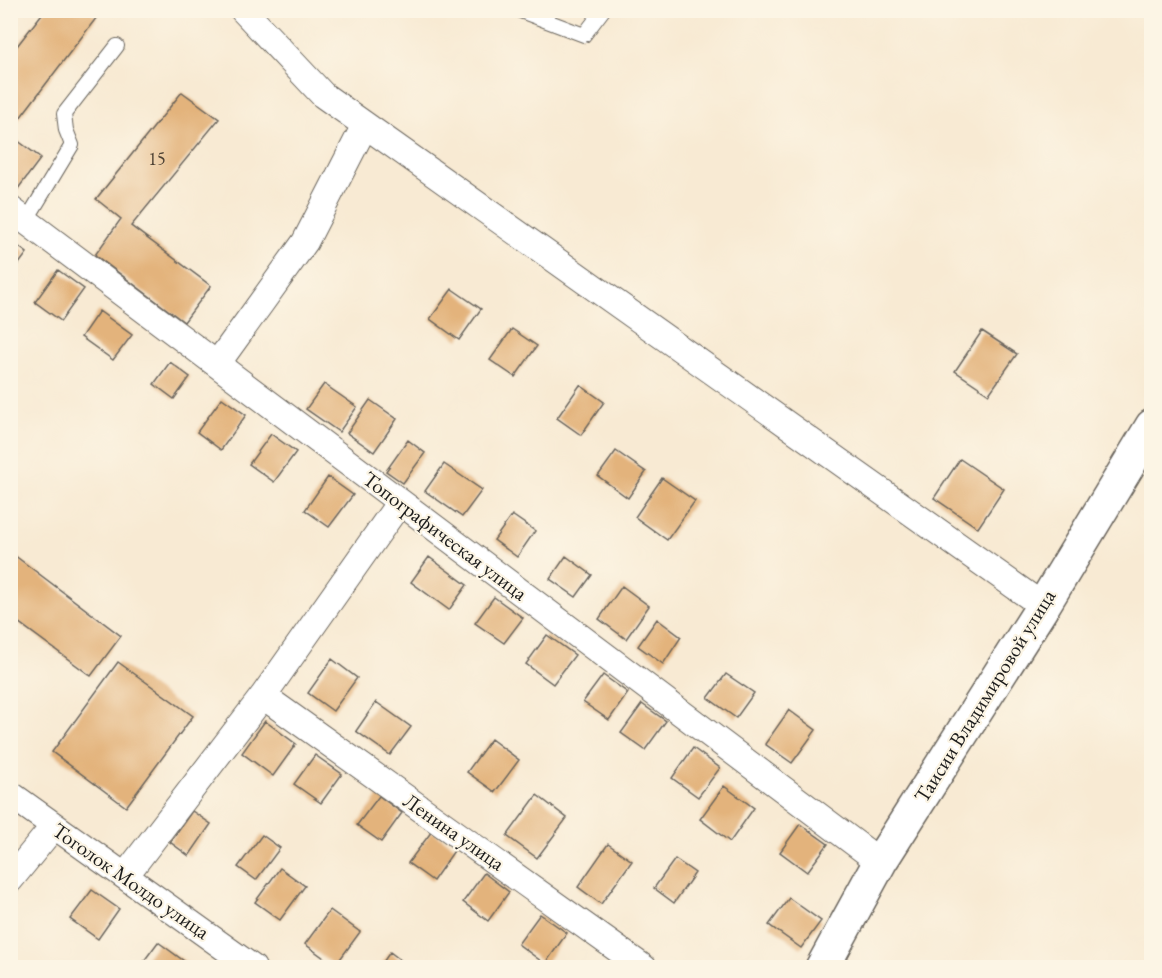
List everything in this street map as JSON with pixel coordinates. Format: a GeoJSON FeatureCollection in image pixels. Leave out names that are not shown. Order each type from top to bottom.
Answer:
{"type":"FeatureCollection","features":[{"type":"Feature","properties":{"kind":"street"},"geometry":{"type":"LineString","coordinates":[[243,10],[323,95],[1043,606]]}},
{"type":"Feature","properties":{"kind":"street"},"geometry":{"type":"LineString","coordinates":[[217,364],[305,242],[364,125]]}},
{"type":"Feature","properties":{"kind":"street","name":"Топографическая улица"},"geometry":{"type":"LineString","coordinates":[[18,215],[880,862]]}},
{"type":"Feature","properties":{"kind":"street","name":"Таисии Владимировой улица"},"geometry":{"type":"LineString","coordinates":[[822,968],[880,862],[1043,606],[1152,426]]}},
{"type":"Feature","properties":{"kind":"street"},"geometry":{"type":"LineString","coordinates":[[125,876],[263,696],[400,502]]}},
{"type":"Feature","properties":{"kind":"street","name":"Ленина улица"},"geometry":{"type":"LineString","coordinates":[[263,696],[644,968]]}},
{"type":"Feature","properties":{"kind":"street","name":"Тоголок Молдо улица"},"geometry":{"type":"LineString","coordinates":[[10,794],[253,968]]}},
{"type":"Feature","properties":{"kind":"street"},"geometry":{"type":"LineString","coordinates":[[10,880],[54,826]]}},
{"type":"Feature","properties":{"kind":"lane"},"geometry":{"type":"LineString","coordinates":[[518,10],[584,35],[603,10]]}},
{"type":"Feature","properties":{"kind":"lane"},"geometry":{"type":"LineString","coordinates":[[18,215],[72,145],[66,130],[64,114],[117,46]]}},
{"type":"Feature","properties":{"kind":"building"},"geometry":{"type":"Polygon","coordinates":[[[45,10],[88,10],[97,17],[10,131],[10,55],[45,10]]]}},
{"type":"Feature","properties":{"kind":"building"},"geometry":{"type":"Polygon","coordinates":[[[182,92],[219,119],[131,226],[211,286],[184,322],[95,255],[121,219],[96,199],[182,92]]]}},
{"type":"Feature","properties":{"kind":"building"},"geometry":{"type":"Polygon","coordinates":[[[10,135],[41,158],[17,190],[10,185],[10,135]]]}},
{"type":"Feature","properties":{"kind":"building"},"geometry":{"type":"Polygon","coordinates":[[[10,240],[27,253],[10,276],[10,240]]]}},
{"type":"Feature","properties":{"kind":"building"},"geometry":{"type":"Polygon","coordinates":[[[58,270],[84,289],[61,321],[35,302],[58,270]]]}},
{"type":"Feature","properties":{"kind":"building"},"geometry":{"type":"Polygon","coordinates":[[[452,289],[481,309],[459,340],[430,319],[452,289]]]}},
{"type":"Feature","properties":{"kind":"building"},"geometry":{"type":"Polygon","coordinates":[[[99,311],[132,335],[113,360],[81,337],[99,311]]]}},
{"type":"Feature","properties":{"kind":"building"},"geometry":{"type":"Polygon","coordinates":[[[512,329],[537,346],[515,377],[490,360],[512,329]]]}},
{"type":"Feature","properties":{"kind":"building"},"geometry":{"type":"Polygon","coordinates":[[[982,331],[1017,354],[989,394],[955,371],[982,331]]]}},
{"type":"Feature","properties":{"kind":"building"},"geometry":{"type":"Polygon","coordinates":[[[170,362],[190,377],[174,399],[154,384],[170,362]]]}},
{"type":"Feature","properties":{"kind":"building"},"geometry":{"type":"Polygon","coordinates":[[[324,384],[357,407],[339,432],[306,409],[324,384]]]}},
{"type":"Feature","properties":{"kind":"building"},"geometry":{"type":"Polygon","coordinates":[[[580,385],[604,402],[581,435],[557,418],[580,385]]]}},
{"type":"Feature","properties":{"kind":"building"},"geometry":{"type":"Polygon","coordinates":[[[222,398],[246,415],[221,450],[197,432],[222,398]]]}},
{"type":"Feature","properties":{"kind":"building"},"geometry":{"type":"Polygon","coordinates":[[[370,400],[397,419],[374,452],[347,433],[370,400]]]}},
{"type":"Feature","properties":{"kind":"building"},"geometry":{"type":"Polygon","coordinates":[[[271,434],[296,452],[274,482],[249,464],[271,434]]]}},
{"type":"Feature","properties":{"kind":"building"},"geometry":{"type":"Polygon","coordinates":[[[408,440],[425,453],[403,483],[386,471],[408,440]]]}},
{"type":"Feature","properties":{"kind":"building"},"geometry":{"type":"Polygon","coordinates":[[[616,451],[646,472],[628,498],[598,476],[616,451]]]}},
{"type":"Feature","properties":{"kind":"building"},"geometry":{"type":"Polygon","coordinates":[[[960,459],[1004,489],[978,528],[934,498],[960,459]]]}},
{"type":"Feature","properties":{"kind":"building"},"geometry":{"type":"Polygon","coordinates":[[[444,464],[482,490],[462,517],[425,491],[444,464]]]}},
{"type":"Feature","properties":{"kind":"building"},"geometry":{"type":"Polygon","coordinates":[[[328,477],[353,495],[329,527],[305,510],[328,477]]]}},
{"type":"Feature","properties":{"kind":"building"},"geometry":{"type":"Polygon","coordinates":[[[662,478],[695,501],[667,540],[635,517],[662,478]]]}},
{"type":"Feature","properties":{"kind":"building"},"geometry":{"type":"Polygon","coordinates":[[[512,515],[535,531],[517,557],[494,540],[512,515]]]}},
{"type":"Feature","properties":{"kind":"building"},"geometry":{"type":"Polygon","coordinates":[[[10,552],[121,636],[91,676],[10,616],[10,552]]]}},
{"type":"Feature","properties":{"kind":"building"},"geometry":{"type":"Polygon","coordinates":[[[566,556],[592,575],[576,597],[550,579],[566,556]]]}},
{"type":"Feature","properties":{"kind":"building"},"geometry":{"type":"Polygon","coordinates":[[[429,557],[467,585],[449,610],[411,582],[429,557]]]}},
{"type":"Feature","properties":{"kind":"building"},"geometry":{"type":"Polygon","coordinates":[[[622,586],[649,606],[626,639],[599,619],[622,586]]]}},
{"type":"Feature","properties":{"kind":"building"},"geometry":{"type":"Polygon","coordinates":[[[494,597],[523,618],[504,643],[475,623],[494,597]]]}},
{"type":"Feature","properties":{"kind":"building"},"geometry":{"type":"Polygon","coordinates":[[[657,619],[681,637],[663,664],[638,646],[657,619]]]}},
{"type":"Feature","properties":{"kind":"building"},"geometry":{"type":"Polygon","coordinates":[[[547,635],[575,655],[553,684],[526,664],[547,635]]]}},
{"type":"Feature","properties":{"kind":"building"},"geometry":{"type":"Polygon","coordinates":[[[332,659],[357,678],[333,711],[308,693],[332,659]]]}},
{"type":"Feature","properties":{"kind":"building"},"geometry":{"type":"Polygon","coordinates":[[[118,662],[193,716],[126,807],[52,752],[118,662]]]}},
{"type":"Feature","properties":{"kind":"building"},"geometry":{"type":"Polygon","coordinates":[[[726,674],[754,693],[736,718],[708,698],[726,674]]]}},
{"type":"Feature","properties":{"kind":"building"},"geometry":{"type":"Polygon","coordinates":[[[603,675],[628,693],[609,720],[583,702],[603,675]]]}},
{"type":"Feature","properties":{"kind":"building"},"geometry":{"type":"Polygon","coordinates":[[[376,702],[411,727],[390,755],[356,731],[376,702]]]}},
{"type":"Feature","properties":{"kind":"building"},"geometry":{"type":"Polygon","coordinates":[[[642,704],[666,721],[645,750],[621,733],[642,704]]]}},
{"type":"Feature","properties":{"kind":"building"},"geometry":{"type":"Polygon","coordinates":[[[789,710],[816,730],[792,763],[765,744],[789,710]]]}},
{"type":"Feature","properties":{"kind":"building"},"geometry":{"type":"Polygon","coordinates":[[[265,721],[296,744],[273,776],[242,753],[265,721]]]}},
{"type":"Feature","properties":{"kind":"building"},"geometry":{"type":"Polygon","coordinates":[[[491,739],[519,760],[495,792],[467,772],[491,739]]]}},
{"type":"Feature","properties":{"kind":"building"},"geometry":{"type":"Polygon","coordinates":[[[693,748],[720,768],[698,797],[672,778],[693,748]]]}},
{"type":"Feature","properties":{"kind":"building"},"geometry":{"type":"Polygon","coordinates":[[[315,755],[342,774],[321,803],[294,784],[315,755]]]}},
{"type":"Feature","properties":{"kind":"building"},"geometry":{"type":"Polygon","coordinates":[[[724,786],[754,808],[730,842],[700,819],[724,786]]]}},
{"type":"Feature","properties":{"kind":"building"},"geometry":{"type":"Polygon","coordinates":[[[537,795],[567,818],[537,858],[507,836],[537,795]]]}},
{"type":"Feature","properties":{"kind":"building"},"geometry":{"type":"Polygon","coordinates":[[[379,796],[402,813],[381,842],[357,825],[379,796]]]}},
{"type":"Feature","properties":{"kind":"building"},"geometry":{"type":"Polygon","coordinates":[[[192,811],[211,824],[189,856],[170,842],[192,811]]]}},
{"type":"Feature","properties":{"kind":"building"},"geometry":{"type":"Polygon","coordinates":[[[800,824],[828,844],[807,872],[780,852],[800,824]]]}},
{"type":"Feature","properties":{"kind":"building"},"geometry":{"type":"Polygon","coordinates":[[[432,831],[456,848],[433,881],[408,863],[432,831]]]}},
{"type":"Feature","properties":{"kind":"building"},"geometry":{"type":"Polygon","coordinates":[[[262,835],[280,848],[256,880],[238,867],[262,835]]]}},
{"type":"Feature","properties":{"kind":"building"},"geometry":{"type":"Polygon","coordinates":[[[608,844],[632,861],[601,904],[578,887],[608,844]]]}},
{"type":"Feature","properties":{"kind":"building"},"geometry":{"type":"Polygon","coordinates":[[[675,859],[695,873],[674,903],[654,888],[675,859]]]}},
{"type":"Feature","properties":{"kind":"building"},"geometry":{"type":"Polygon","coordinates":[[[280,868],[305,886],[280,920],[255,902],[280,868]]]}},
{"type":"Feature","properties":{"kind":"building"},"geometry":{"type":"Polygon","coordinates":[[[484,873],[509,892],[488,921],[463,902],[484,873]]]}},
{"type":"Feature","properties":{"kind":"building"},"geometry":{"type":"Polygon","coordinates":[[[92,890],[119,909],[98,939],[70,919],[92,890]]]}},
{"type":"Feature","properties":{"kind":"building"},"geometry":{"type":"Polygon","coordinates":[[[789,898],[821,921],[801,948],[769,925],[789,898]]]}},
{"type":"Feature","properties":{"kind":"building"},"geometry":{"type":"Polygon","coordinates":[[[330,910],[360,932],[335,966],[305,944],[330,910]]]}},
{"type":"Feature","properties":{"kind":"building"},"geometry":{"type":"Polygon","coordinates":[[[540,914],[567,933],[545,964],[518,944],[540,914]]]}},
{"type":"Feature","properties":{"kind":"building"},"geometry":{"type":"Polygon","coordinates":[[[158,942],[188,964],[185,968],[144,968],[141,965],[158,942]]]}},
{"type":"Feature","properties":{"kind":"building"},"geometry":{"type":"Polygon","coordinates":[[[390,952],[411,968],[379,968],[390,952]]]}}]}
